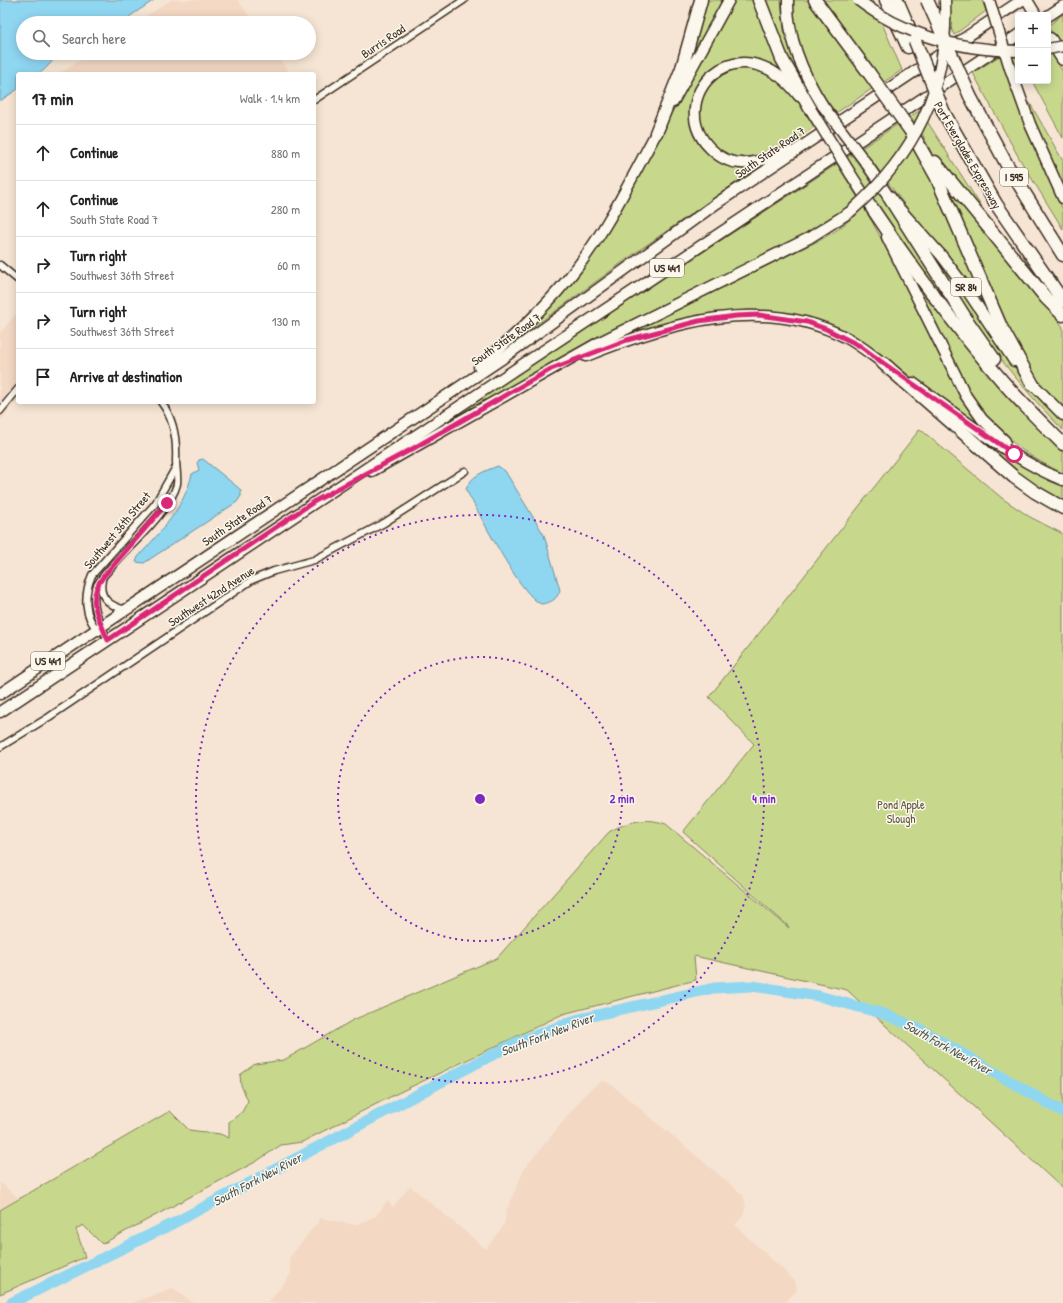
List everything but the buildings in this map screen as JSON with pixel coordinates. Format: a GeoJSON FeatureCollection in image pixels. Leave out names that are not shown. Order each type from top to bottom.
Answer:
{"type":"FeatureCollection","features":[{"type":"Feature","properties":{"kind":"highway"},"geometry":{"type":"LineString","coordinates":[[656,133],[682,68],[701,0]]}},
{"type":"Feature","properties":{"kind":"highway"},"geometry":{"type":"LineString","coordinates":[[758,0],[782,59],[811,110]]}},
{"type":"Feature","properties":{"kind":"highway"},"geometry":{"type":"LineString","coordinates":[[815,0],[912,133],[1046,298],[1063,315]]}},
{"type":"Feature","properties":{"kind":"highway","name":"Port Everglades Expressway"},"geometry":{"type":"LineString","coordinates":[[886,0],[912,44],[944,113],[996,204],[1063,302]]}},
{"type":"Feature","properties":{"kind":"highway"},"geometry":{"type":"LineString","coordinates":[[897,0],[912,44]]}},
{"type":"Feature","properties":{"kind":"highway","name":"I 595"},"geometry":{"type":"LineString","coordinates":[[927,0],[970,96],[1007,165],[1063,255]]}},
{"type":"Feature","properties":{"kind":"highway"},"geometry":{"type":"LineString","coordinates":[[1051,44],[1063,59]]}},
{"type":"Feature","properties":{"kind":"highway"},"geometry":{"type":"LineString","coordinates":[[912,133],[936,176],[1003,332],[1033,385]]}},
{"type":"Feature","properties":{"kind":"highway"},"geometry":{"type":"LineString","coordinates":[[890,197],[980,340],[1006,375],[1063,442]]}},
{"type":"Feature","properties":{"kind":"highway"},"geometry":{"type":"LineString","coordinates":[[872,208],[930,291],[985,361],[1020,401],[1063,442]]}},
{"type":"Feature","properties":{"kind":"highway"},"geometry":{"type":"LineString","coordinates":[[883,363],[1014,477],[1035,492],[1063,508]]}},
{"type":"Feature","properties":{"kind":"main road"},"geometry":{"type":"LineString","coordinates":[[457,388],[556,295],[579,266],[600,236],[729,0]]}},
{"type":"Feature","properties":{"kind":"main road","name":"SR 84"},"geometry":{"type":"LineString","coordinates":[[788,0],[793,39],[805,73],[823,106],[890,197],[941,255],[963,284],[1017,366],[1033,385],[1063,415]]}},
{"type":"Feature","properties":{"kind":"main road"},"geometry":{"type":"LineString","coordinates":[[858,0],[898,24],[938,40],[981,49],[1015,51]]}},
{"type":"Feature","properties":{"kind":"main road"},"geometry":{"type":"LineString","coordinates":[[315,501],[414,448],[551,369],[639,322],[809,238],[850,212],[894,167],[911,142],[922,119],[936,83],[942,55],[946,0]]}},
{"type":"Feature","properties":{"kind":"main road"},"geometry":{"type":"LineString","coordinates":[[989,0],[1010,68],[1030,124],[1063,198]]}},
{"type":"Feature","properties":{"kind":"main road","name":"South State Road 7"},"geometry":{"type":"LineString","coordinates":[[0,694],[546,328],[717,203],[1022,0]]}},
{"type":"Feature","properties":{"kind":"main road"},"geometry":{"type":"LineString","coordinates":[[1027,0],[1034,12]]}},
{"type":"Feature","properties":{"kind":"main road"},"geometry":{"type":"LineString","coordinates":[[1051,14],[1063,6]]}},
{"type":"Feature","properties":{"kind":"main road","name":"US 441"},"geometry":{"type":"LineString","coordinates":[[0,712],[315,501],[1015,37]]}},
{"type":"Feature","properties":{"kind":"main road"},"geometry":{"type":"LineString","coordinates":[[1051,42],[1063,46]]}},
{"type":"Feature","properties":{"kind":"main road"},"geometry":{"type":"LineString","coordinates":[[1051,45],[1063,66]]}},
{"type":"Feature","properties":{"kind":"main road"},"geometry":{"type":"LineString","coordinates":[[805,145],[760,161],[735,163],[723,158],[706,144],[699,133],[696,117],[697,99],[703,86],[711,76],[720,69],[731,64],[752,63],[767,68],[781,76],[811,110],[872,208],[966,396],[982,419],[1030,464]]}},
{"type":"Feature","properties":{"kind":"main road"},"geometry":{"type":"LineString","coordinates":[[551,369],[627,340],[663,329],[736,316],[759,315],[799,320],[826,329],[860,346],[1030,464],[1063,480]]}},
{"type":"Feature","properties":{"kind":"street","name":"Burris Road"},"geometry":{"type":"LineString","coordinates":[[316,99],[464,0]]}},
{"type":"Feature","properties":{"kind":"street"},"geometry":{"type":"LineString","coordinates":[[0,265],[16,278]]}},
{"type":"Feature","properties":{"kind":"street"},"geometry":{"type":"LineString","coordinates":[[0,411],[16,391]]}},
{"type":"Feature","properties":{"kind":"street","name":"Southwest 36th Street"},"geometry":{"type":"LineString","coordinates":[[99,627],[94,596],[98,584],[160,514],[173,493],[177,483],[177,446],[174,428],[162,404]]}},
{"type":"Feature","properties":{"kind":"street","name":"Southwest 36th Street"},"geometry":{"type":"LineString","coordinates":[[108,640],[88,614],[86,600],[87,588],[92,575],[155,504],[176,467]]}},
{"type":"Feature","properties":{"kind":"street","name":"Southwest 42nd Avenue"},"geometry":{"type":"LineString","coordinates":[[0,747],[49,717],[252,580],[274,571],[314,560],[384,523],[465,471]]}},
{"type":"Feature","properties":{"kind":"street"},"geometry":{"type":"LineString","coordinates":[[142,534],[144,517]]}},
{"type":"Feature","properties":{"kind":"street"},"geometry":{"type":"LineString","coordinates":[[103,577],[101,586],[103,597],[110,605],[126,610]]}},
{"type":"Feature","properties":{"kind":"shaded area"},"geometry":{"type":"Polygon","coordinates":[[[171,0],[238,0],[249,16],[147,16],[171,0]]]}},
{"type":"Feature","properties":{"kind":"shaded area"},"geometry":{"type":"Polygon","coordinates":[[[80,60],[280,60],[289,72],[62,72],[80,60]]]}},
{"type":"Feature","properties":{"kind":"shaded area"},"geometry":{"type":"Polygon","coordinates":[[[16,313],[16,401],[0,421],[0,333],[16,313]]]}},
{"type":"Feature","properties":{"kind":"shaded area"},"geometry":{"type":"Polygon","coordinates":[[[602,1081],[611,1084],[743,1195],[746,1206],[743,1215],[735,1225],[795,1281],[797,1290],[785,1303],[268,1303],[291,1274],[289,1258],[321,1218],[355,1225],[376,1216],[387,1201],[393,1207],[410,1186],[486,1249],[504,1225],[506,1212],[524,1169],[589,1090],[602,1081]]]}},
{"type":"Feature","properties":{"kind":"shaded area"},"geometry":{"type":"Polygon","coordinates":[[[0,1182],[19,1199],[0,1210],[0,1182]]]}},
{"type":"Feature","properties":{"kind":"shaded area"},"geometry":{"type":"Polygon","coordinates":[[[173,1288],[193,1303],[132,1303],[173,1288]]]}},
{"type":"Feature","properties":{"kind":"green space"},"geometry":{"type":"Polygon","coordinates":[[[704,0],[726,0],[686,69],[704,0]]]}},
{"type":"Feature","properties":{"kind":"green space"},"geometry":{"type":"Polygon","coordinates":[[[734,0],[755,0],[785,76],[763,63],[749,61],[725,64],[692,106],[709,151],[758,167],[638,251],[520,337],[549,305],[664,127],[734,0]]]}},
{"type":"Feature","properties":{"kind":"green space"},"geometry":{"type":"Polygon","coordinates":[[[763,0],[781,0],[784,31],[796,69],[793,71],[763,0]]]}},
{"type":"Feature","properties":{"kind":"green space"},"geometry":{"type":"Polygon","coordinates":[[[793,0],[808,0],[873,88],[836,113],[827,101],[805,60],[796,30],[793,0]]]}},
{"type":"Feature","properties":{"kind":"green space"},"geometry":{"type":"Polygon","coordinates":[[[823,0],[872,0],[902,70],[884,82],[823,0]]]}},
{"type":"Feature","properties":{"kind":"green space"},"geometry":{"type":"Polygon","coordinates":[[[939,0],[982,0],[986,11],[954,35],[939,0]]]}},
{"type":"Feature","properties":{"kind":"green space"},"geometry":{"type":"Polygon","coordinates":[[[1063,14],[1063,49],[1051,31],[1051,24],[1063,14]]]}},
{"type":"Feature","properties":{"kind":"green space"},"geometry":{"type":"Polygon","coordinates":[[[1015,46],[1015,64],[1007,69],[1038,156],[1063,210],[1063,229],[1019,158],[973,73],[1015,46]]]}},
{"type":"Feature","properties":{"kind":"green space"},"geometry":{"type":"Polygon","coordinates":[[[1051,52],[1063,72],[1063,138],[1034,84],[1051,84],[1051,52]]]}},
{"type":"Feature","properties":{"kind":"green space"},"geometry":{"type":"Polygon","coordinates":[[[739,65],[766,71],[794,95],[814,127],[782,148],[763,157],[754,159],[746,160],[734,158],[723,153],[714,146],[702,127],[699,116],[700,104],[709,83],[716,77],[739,65]]]}},
{"type":"Feature","properties":{"kind":"green space"},"geometry":{"type":"Polygon","coordinates":[[[1030,103],[1063,161],[1063,190],[1028,104],[1030,103]]]}},
{"type":"Feature","properties":{"kind":"green space"},"geometry":{"type":"Polygon","coordinates":[[[920,110],[1014,258],[1063,327],[1063,410],[1044,390],[1023,363],[932,154],[920,129],[910,117],[920,110]]]}},
{"type":"Feature","properties":{"kind":"green space"},"geometry":{"type":"Polygon","coordinates":[[[898,124],[936,187],[995,320],[992,321],[862,148],[898,124]]]}},
{"type":"Feature","properties":{"kind":"green space"},"geometry":{"type":"Polygon","coordinates":[[[852,155],[885,200],[952,308],[951,310],[876,205],[846,158],[852,155]]]}},
{"type":"Feature","properties":{"kind":"green space"},"geometry":{"type":"Polygon","coordinates":[[[837,164],[858,198],[837,215],[808,233],[600,335],[458,417],[457,414],[837,164]]]}},
{"type":"Feature","properties":{"kind":"green space"},"geometry":{"type":"Polygon","coordinates":[[[864,207],[927,323],[992,435],[860,340],[831,326],[790,313],[748,310],[696,319],[613,340],[822,239],[840,228],[864,207]]]}},
{"type":"Feature","properties":{"kind":"green space"},"geometry":{"type":"Polygon","coordinates":[[[935,254],[938,254],[1021,375],[1063,419],[1063,430],[1008,369],[976,325],[947,278],[935,254]]]}},
{"type":"Feature","properties":{"kind":"green space"},"geometry":{"type":"Polygon","coordinates":[[[919,290],[1010,397],[1063,453],[1063,473],[1033,457],[1009,439],[989,419],[958,373],[919,290]]]}},
{"type":"Feature","properties":{"kind":"green space"},"geometry":{"type":"Polygon","coordinates":[[[937,404],[1063,482],[1063,505],[1040,492],[937,404]]]}},
{"type":"Feature","properties":{"kind":"green space","name":"Pond Apple Slough"},"geometry":{"type":"Polygon","coordinates":[[[920,429],[1003,499],[1030,517],[1063,534],[1063,1189],[847,990],[694,956],[696,980],[563,1014],[396,1094],[302,1142],[281,1145],[257,1161],[102,1244],[83,1225],[76,1229],[85,1257],[0,1294],[0,1210],[170,1111],[189,1130],[220,1134],[229,1138],[229,1122],[242,1112],[248,1101],[241,1085],[240,1075],[255,1064],[284,1060],[353,1020],[497,958],[609,832],[616,828],[637,821],[651,821],[666,824],[789,928],[683,832],[754,744],[709,697],[920,429]]]}},
{"type":"Feature","properties":{"kind":"water"},"geometry":{"type":"Polygon","coordinates":[[[0,0],[154,0],[130,16],[16,16],[16,60],[53,60],[42,72],[16,72],[16,90],[0,101],[0,0]]]}},
{"type":"Feature","properties":{"kind":"water"},"geometry":{"type":"Polygon","coordinates":[[[203,459],[241,490],[241,496],[237,502],[144,563],[136,562],[138,557],[171,518],[183,498],[192,474],[199,470],[197,463],[199,460],[203,459]]]}},
{"type":"Feature","properties":{"kind":"water"},"geometry":{"type":"Polygon","coordinates":[[[498,466],[505,471],[544,535],[560,590],[555,599],[550,602],[541,604],[532,597],[522,585],[500,552],[466,490],[468,485],[475,477],[498,466]]]}},
{"type":"Feature","properties":{"kind":"waterway","name":"South Fork New River"},"geometry":{"type":"LineString","coordinates":[[11,1303],[170,1225],[513,1044],[579,1019],[714,988],[752,986],[819,996],[881,1013],[920,1029],[1063,1112]]}},
{"type":"Feature","properties":{"kind":"route"},"geometry":{"type":"LineString","coordinates":[[167,503],[160,514],[103,577],[95,590],[94,596],[96,613],[108,640],[315,501],[414,448],[551,369],[627,340],[663,329],[699,321],[736,316],[759,315],[784,317],[807,322],[846,337],[1014,454]]}}]}
